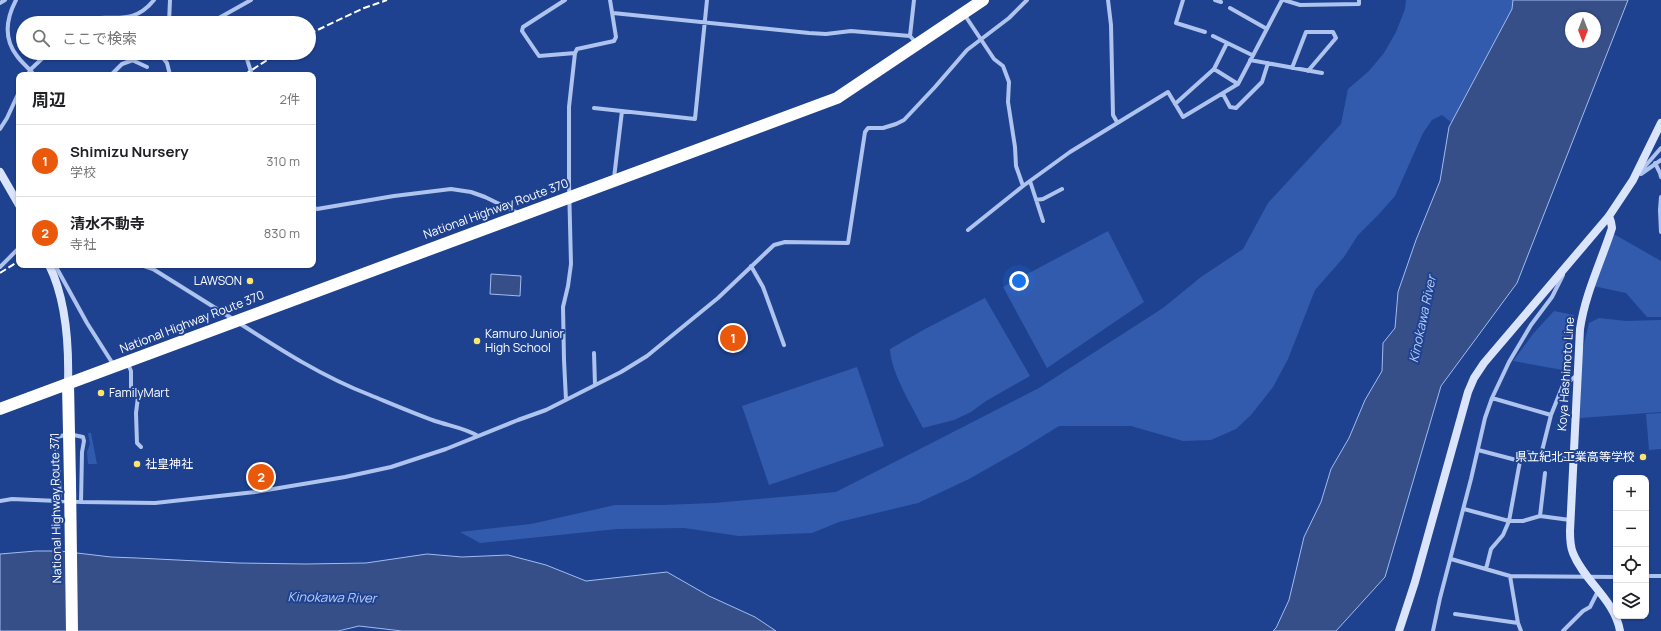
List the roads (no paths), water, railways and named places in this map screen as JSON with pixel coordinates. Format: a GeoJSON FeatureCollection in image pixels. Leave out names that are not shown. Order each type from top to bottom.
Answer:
{"type":"FeatureCollection","features":[{"type":"Feature","properties":{"kind":"highway","name":"National Highway Route 370"},"geometry":{"type":"LineString","coordinates":[[0,409],[837,98],[914,40],[983,0]]}},
{"type":"Feature","properties":{"kind":"highway","name":"National Highway Route 371"},"geometry":{"type":"LineString","coordinates":[[68,384],[72,631]]}},
{"type":"Feature","properties":{"kind":"street"},"geometry":{"type":"LineString","coordinates":[[0,3],[5,0]]}},
{"type":"Feature","properties":{"kind":"street"},"geometry":{"type":"LineString","coordinates":[[16,0],[8,20],[7,37],[16,54]]}},
{"type":"Feature","properties":{"kind":"street"},"geometry":{"type":"LineString","coordinates":[[133,16],[148,7],[154,0]]}},
{"type":"Feature","properties":{"kind":"street"},"geometry":{"type":"LineString","coordinates":[[169,16],[170,0]]}},
{"type":"Feature","properties":{"kind":"street"},"geometry":{"type":"LineString","coordinates":[[222,16],[251,0]]}},
{"type":"Feature","properties":{"kind":"street"},"geometry":{"type":"LineString","coordinates":[[566,0],[523,27],[522,31],[539,56],[575,53]]}},
{"type":"Feature","properties":{"kind":"street"},"geometry":{"type":"LineString","coordinates":[[566,400],[563,307],[571,264],[569,107],[575,53],[577,48],[614,42],[616,37],[610,0]]}},
{"type":"Feature","properties":{"kind":"street"},"geometry":{"type":"LineString","coordinates":[[594,108],[694,119],[707,0]]}},
{"type":"Feature","properties":{"kind":"street"},"geometry":{"type":"LineString","coordinates":[[612,13],[809,33],[826,34],[851,31],[914,40],[914,0]]}},
{"type":"Feature","properties":{"kind":"street"},"geometry":{"type":"LineString","coordinates":[[0,500],[161,502],[255,492],[344,478],[391,466],[446,449],[546,410],[647,356],[718,298],[774,245],[779,243],[848,244],[865,132],[868,128],[883,128],[904,120],[930,93],[967,50],[1009,18],[1027,0]]}},
{"type":"Feature","properties":{"kind":"street"},"geometry":{"type":"LineString","coordinates":[[1108,0],[1111,25],[1113,115],[1117,122]]}},
{"type":"Feature","properties":{"kind":"street"},"geometry":{"type":"LineString","coordinates":[[1183,0],[1176,23],[1205,32]]}},
{"type":"Feature","properties":{"kind":"street"},"geometry":{"type":"LineString","coordinates":[[1215,0],[1222,2]]}},
{"type":"Feature","properties":{"kind":"street"},"geometry":{"type":"LineString","coordinates":[[968,230],[1023,186],[1070,152],[1168,92],[1183,117],[1238,84],[1252,55],[1284,0],[1300,5],[1359,4],[1359,0]]}},
{"type":"Feature","properties":{"kind":"street"},"geometry":{"type":"LineString","coordinates":[[969,8],[981,40],[994,59],[1003,66],[1009,82],[1008,102],[1015,147],[1016,166],[1023,186]]}},
{"type":"Feature","properties":{"kind":"street"},"geometry":{"type":"LineString","coordinates":[[1230,8],[1267,29]]}},
{"type":"Feature","properties":{"kind":"street"},"geometry":{"type":"LineString","coordinates":[[1292,68],[1306,32],[1333,32],[1336,38],[1308,71]]}},
{"type":"Feature","properties":{"kind":"street"},"geometry":{"type":"LineString","coordinates":[[1213,36],[1252,55]]}},
{"type":"Feature","properties":{"kind":"street"},"geometry":{"type":"LineString","coordinates":[[1175,104],[1214,69],[1227,43]]}},
{"type":"Feature","properties":{"kind":"street"},"geometry":{"type":"LineString","coordinates":[[21,60],[30,70],[41,60]]}},
{"type":"Feature","properties":{"kind":"street"},"geometry":{"type":"LineString","coordinates":[[114,72],[122,64],[132,60],[147,67]]}},
{"type":"Feature","properties":{"kind":"street"},"geometry":{"type":"LineString","coordinates":[[165,60],[169,72]]}},
{"type":"Feature","properties":{"kind":"street"},"geometry":{"type":"LineString","coordinates":[[247,60],[251,72]]}},
{"type":"Feature","properties":{"kind":"street"},"geometry":{"type":"LineString","coordinates":[[1250,60],[1322,73]]}},
{"type":"Feature","properties":{"kind":"street"},"geometry":{"type":"LineString","coordinates":[[1223,94],[1230,107],[1236,108],[1262,82],[1268,63]]}},
{"type":"Feature","properties":{"kind":"street"},"geometry":{"type":"LineString","coordinates":[[1214,69],[1238,84]]}},
{"type":"Feature","properties":{"kind":"street"},"geometry":{"type":"LineString","coordinates":[[0,129],[16,98]]}},
{"type":"Feature","properties":{"kind":"street"},"geometry":{"type":"LineString","coordinates":[[614,181],[622,111]]}},
{"type":"Feature","properties":{"kind":"street"},"geometry":{"type":"LineString","coordinates":[[1633,180],[1661,123]]}},
{"type":"Feature","properties":{"kind":"street"},"geometry":{"type":"LineString","coordinates":[[1399,628],[1468,392],[1474,378],[1484,363],[1609,216],[1633,180],[1661,148]]}},
{"type":"Feature","properties":{"kind":"street"},"geometry":{"type":"LineString","coordinates":[[1633,180],[1661,160]]}},
{"type":"Feature","properties":{"kind":"street"},"geometry":{"type":"LineString","coordinates":[[1655,163],[1661,177]]}},
{"type":"Feature","properties":{"kind":"street"},"geometry":{"type":"LineString","coordinates":[[0,172],[16,200]]}},
{"type":"Feature","properties":{"kind":"street"},"geometry":{"type":"LineString","coordinates":[[1030,181],[1043,221]]}},
{"type":"Feature","properties":{"kind":"street"},"geometry":{"type":"LineString","coordinates":[[316,208],[450,189],[471,192],[485,197],[520,215]]}},
{"type":"Feature","properties":{"kind":"street"},"geometry":{"type":"LineString","coordinates":[[1036,200],[1062,189]]}},
{"type":"Feature","properties":{"kind":"street"},"geometry":{"type":"LineString","coordinates":[[1661,197],[1661,232]]}},
{"type":"Feature","properties":{"kind":"street","name":"Koya Hashimoto Line"},"geometry":{"type":"LineString","coordinates":[[1609,216],[1612,228],[1583,309],[1580,329],[1570,520],[1571,546],[1574,554],[1588,577],[1611,608],[1619,624]]}},
{"type":"Feature","properties":{"kind":"street"},"geometry":{"type":"LineString","coordinates":[[0,267],[16,251]]}},
{"type":"Feature","properties":{"kind":"street"},"geometry":{"type":"LineString","coordinates":[[1433,631],[1485,418],[1492,398],[1512,356],[1531,325],[1559,286],[1566,265]]}},
{"type":"Feature","properties":{"kind":"street"},"geometry":{"type":"LineString","coordinates":[[752,266],[763,287],[784,345]]}},
{"type":"Feature","properties":{"kind":"street"},"geometry":{"type":"LineString","coordinates":[[50,268],[59,296],[67,333],[68,384]]}},
{"type":"Feature","properties":{"kind":"street"},"geometry":{"type":"LineString","coordinates":[[57,268],[87,323],[115,366]]}},
{"type":"Feature","properties":{"kind":"street"},"geometry":{"type":"LineString","coordinates":[[150,268],[296,359],[330,378],[374,397],[436,421],[472,432],[478,436]]}},
{"type":"Feature","properties":{"kind":"street"},"geometry":{"type":"LineString","coordinates":[[594,353],[595,385]]}},
{"type":"Feature","properties":{"kind":"street"},"geometry":{"type":"LineString","coordinates":[[127,362],[130,371],[130,392],[138,397],[136,433],[137,443],[141,447]]}},
{"type":"Feature","properties":{"kind":"street"},"geometry":{"type":"LineString","coordinates":[[1541,455],[1551,415],[1563,385],[1578,375]]}},
{"type":"Feature","properties":{"kind":"street"},"geometry":{"type":"LineString","coordinates":[[1492,398],[1551,415]]}},
{"type":"Feature","properties":{"kind":"street"},"geometry":{"type":"LineString","coordinates":[[60,501],[58,458],[55,442],[57,437],[70,434],[82,437],[84,441],[82,452],[81,502]]}},
{"type":"Feature","properties":{"kind":"street"},"geometry":{"type":"LineString","coordinates":[[1478,450],[1520,460]]}},
{"type":"Feature","properties":{"kind":"street"},"geometry":{"type":"LineString","coordinates":[[1486,569],[1491,548],[1503,535],[1509,520],[1520,460],[1525,452],[1572,460]]}},
{"type":"Feature","properties":{"kind":"street"},"geometry":{"type":"LineString","coordinates":[[1540,516],[1545,473]]}},
{"type":"Feature","properties":{"kind":"street"},"geometry":{"type":"LineString","coordinates":[[1464,509],[1509,520],[1523,521],[1540,516],[1570,520]]}},
{"type":"Feature","properties":{"kind":"street"},"geometry":{"type":"LineString","coordinates":[[1450,559],[1510,576],[1613,577]]}},
{"type":"Feature","properties":{"kind":"street"},"geometry":{"type":"LineString","coordinates":[[1510,576],[1518,623],[1521,631]]}},
{"type":"Feature","properties":{"kind":"street"},"geometry":{"type":"LineString","coordinates":[[1649,576],[1661,576]]}},
{"type":"Feature","properties":{"kind":"street"},"geometry":{"type":"LineString","coordinates":[[1563,631],[1590,607],[1598,591]]}},
{"type":"Feature","properties":{"kind":"street"},"geometry":{"type":"LineString","coordinates":[[1455,614],[1518,623]]}},
{"type":"Feature","properties":{"kind":"water","name":"Kinokawa River"},"geometry":{"type":"Polygon","coordinates":[[[1513,0],[1628,0],[1517,283],[1441,386],[1385,577],[1336,631],[1273,631],[1276,628],[1289,600],[1304,537],[1321,502],[1331,469],[1349,438],[1365,400],[1382,371],[1383,343],[1395,328],[1398,292],[1416,240],[1440,181],[1449,127],[1512,9],[1513,0]]]}},
{"type":"Feature","properties":{"kind":"water"},"geometry":{"type":"Polygon","coordinates":[[[491,274],[521,276],[520,296],[490,294],[491,274]]]}},
{"type":"Feature","properties":{"kind":"water","name":"Kinokawa River"},"geometry":{"type":"Polygon","coordinates":[[[60,551],[111,557],[238,563],[306,564],[366,563],[427,554],[462,557],[508,555],[546,565],[586,581],[667,572],[709,596],[755,617],[776,631],[402,631],[359,626],[338,631],[0,631],[0,554],[60,551]]]}},
{"type":"Feature","properties":{"kind":"railway"},"geometry":{"type":"LineString","coordinates":[[316,31],[364,8],[387,0]]}},
{"type":"Feature","properties":{"kind":"railway"},"geometry":{"type":"LineString","coordinates":[[249,72],[267,60]]}},
{"type":"Feature","properties":{"kind":"railway"},"geometry":{"type":"LineString","coordinates":[[0,273],[16,263]]}},
{"type":"Feature","properties":{"kind":"place","name":"LAWSON"},"geometry":{"type":"Point","coordinates":[250,281]}},
{"type":"Feature","properties":{"kind":"place","name":"Shimizu Nursery"},"geometry":{"type":"Point","coordinates":[733,338]}},
{"type":"Feature","properties":{"kind":"place","name":"Kamuro Junior High School"},"geometry":{"type":"Point","coordinates":[477,341]}},
{"type":"Feature","properties":{"kind":"place","name":"FamilyMart"},"geometry":{"type":"Point","coordinates":[101,393]}},
{"type":"Feature","properties":{"kind":"place","name":"県立紀北工業高等学校"},"geometry":{"type":"Point","coordinates":[1643,457]}},
{"type":"Feature","properties":{"kind":"place","name":"社皇神社"},"geometry":{"type":"Point","coordinates":[137,464]}},
{"type":"Feature","properties":{"kind":"place","name":"清水不動寺"},"geometry":{"type":"Point","coordinates":[261,477]}}]}
